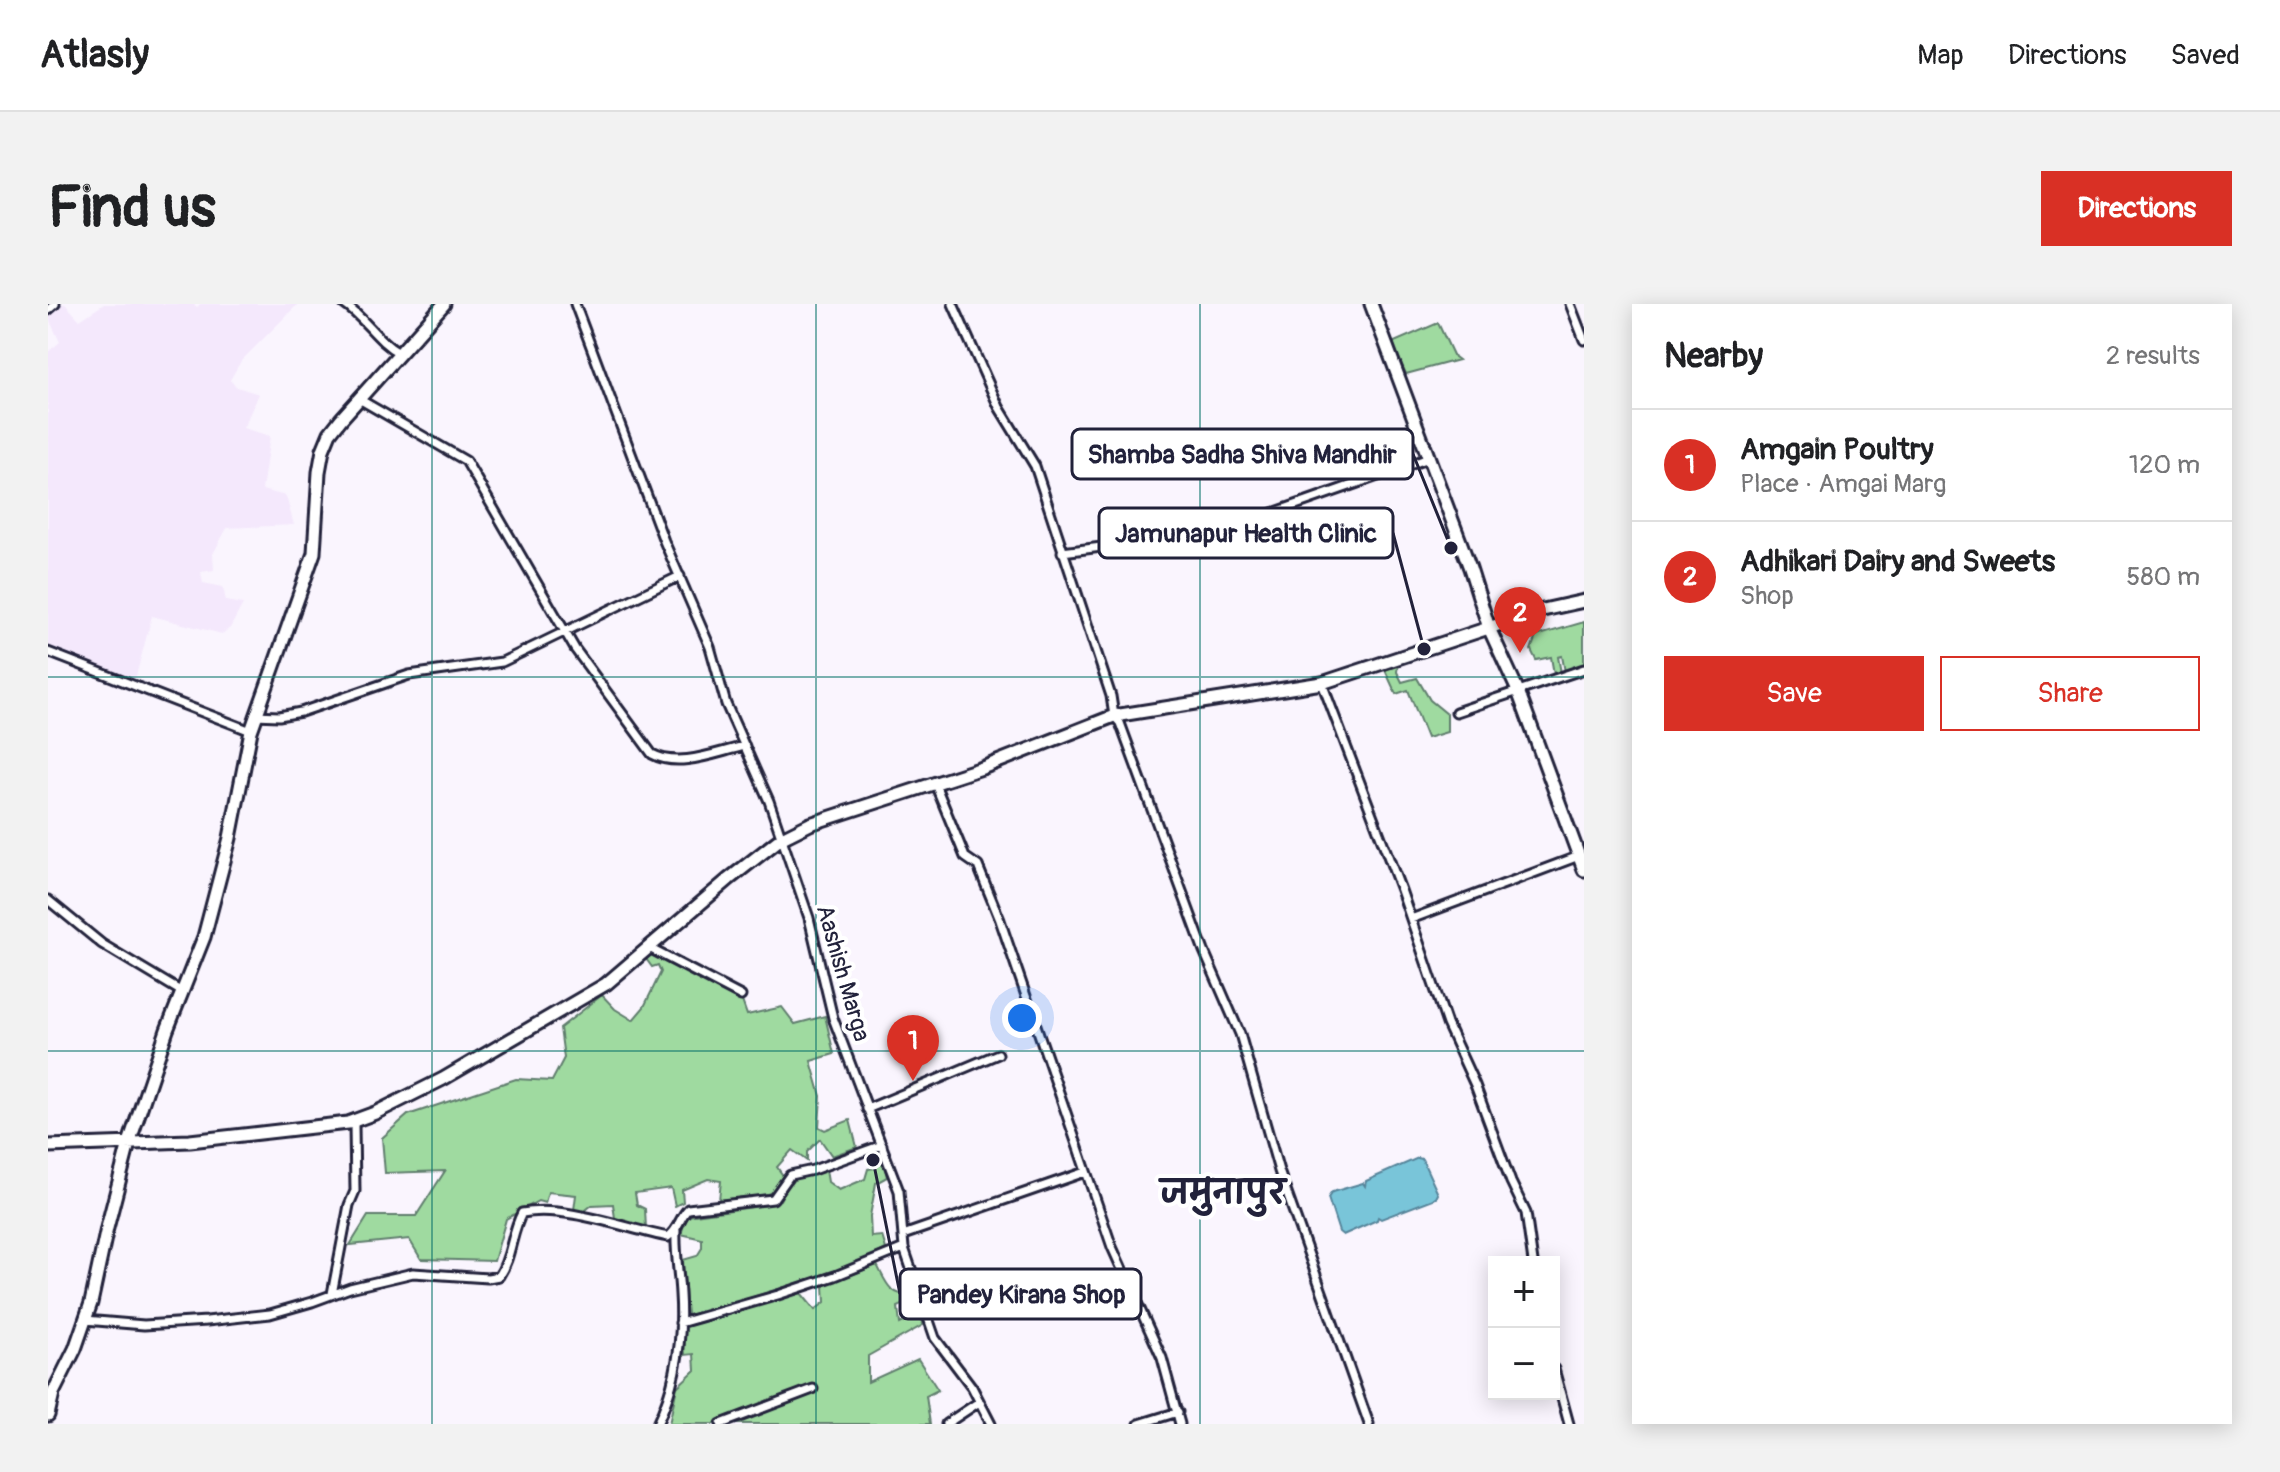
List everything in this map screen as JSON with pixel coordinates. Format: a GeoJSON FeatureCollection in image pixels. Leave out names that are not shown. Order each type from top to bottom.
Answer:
{"type":"FeatureCollection","features":[{"type":"Feature","properties":{"kind":"street"},"geometry":{"type":"LineString","coordinates":[[48,310],[55,304]]}},
{"type":"Feature","properties":{"kind":"street"},"geometry":{"type":"LineString","coordinates":[[344,304],[367,322],[388,347],[399,353]]}},
{"type":"Feature","properties":{"kind":"street"},"geometry":{"type":"LineString","coordinates":[[48,1415],[53,1393],[75,1349],[85,1320],[129,1143],[167,1030],[204,937],[230,838],[255,715],[314,553],[323,450],[330,433],[444,304]]}},
{"type":"Feature","properties":{"kind":"street","name":"Aashish Marga"},"geometry":{"type":"LineString","coordinates":[[575,304],[710,647],[726,704],[769,801],[809,918],[833,1018],[899,1191],[904,1248],[935,1338],[972,1387],[991,1424]]}},
{"type":"Feature","properties":{"kind":"street"},"geometry":{"type":"LineString","coordinates":[[953,304],[999,407],[1035,466],[1111,696],[1114,716],[1120,723],[1204,951],[1240,1034],[1279,1171],[1369,1424]]}},
{"type":"Feature","properties":{"kind":"street"},"geometry":{"type":"LineString","coordinates":[[1371,304],[1489,628],[1518,691],[1584,870]]}},
{"type":"Feature","properties":{"kind":"street"},"geometry":{"type":"LineString","coordinates":[[1570,304],[1584,340]]}},
{"type":"Feature","properties":{"kind":"street"},"geometry":{"type":"LineString","coordinates":[[359,399],[466,461],[566,632],[652,754],[677,761],[745,746]]}},
{"type":"Feature","properties":{"kind":"street"},"geometry":{"type":"LineString","coordinates":[[1062,552],[1189,536],[1233,527],[1429,458]]}},
{"type":"Feature","properties":{"kind":"street"},"geometry":{"type":"LineString","coordinates":[[255,715],[279,716],[301,712],[409,675],[502,662],[680,576]]}},
{"type":"Feature","properties":{"kind":"street"},"geometry":{"type":"LineString","coordinates":[[48,1146],[190,1141],[350,1122],[443,1079],[606,984],[780,839],[810,824],[935,784],[1114,716],[1322,683],[1543,610],[1584,601]]}},
{"type":"Feature","properties":{"kind":"street"},"geometry":{"type":"LineString","coordinates":[[48,652],[251,731]]}},
{"type":"Feature","properties":{"kind":"street"},"geometry":{"type":"LineString","coordinates":[[1456,712],[1584,669]]}},
{"type":"Feature","properties":{"kind":"street"},"geometry":{"type":"LineString","coordinates":[[1322,683],[1447,1024],[1526,1213],[1532,1256]]}},
{"type":"Feature","properties":{"kind":"street"},"geometry":{"type":"LineString","coordinates":[[935,784],[965,857],[978,866],[1000,920],[1112,1247],[1162,1358],[1180,1424]]}},
{"type":"Feature","properties":{"kind":"street"},"geometry":{"type":"LineString","coordinates":[[1411,919],[1579,856]]}},
{"type":"Feature","properties":{"kind":"street"},"geometry":{"type":"LineString","coordinates":[[48,900],[102,944],[182,992]]}},
{"type":"Feature","properties":{"kind":"street"},"geometry":{"type":"LineString","coordinates":[[649,948],[741,996]]}},
{"type":"Feature","properties":{"kind":"street"},"geometry":{"type":"LineString","coordinates":[[867,1109],[998,1054]]}},
{"type":"Feature","properties":{"kind":"street"},"geometry":{"type":"LineString","coordinates":[[331,1295],[349,1205],[355,1191],[356,1135],[350,1122]]}},
{"type":"Feature","properties":{"kind":"street"},"geometry":{"type":"LineString","coordinates":[[657,1424],[675,1375],[680,1323],[676,1231],[681,1216],[688,1209],[773,1199],[790,1175],[882,1145]]}},
{"type":"Feature","properties":{"kind":"street"},"geometry":{"type":"LineString","coordinates":[[903,1235],[1085,1172]]}},
{"type":"Feature","properties":{"kind":"street"},"geometry":{"type":"LineString","coordinates":[[85,1320],[144,1325],[207,1321],[270,1314],[350,1288],[413,1273],[499,1276],[505,1266],[517,1221],[522,1213],[533,1211],[584,1217],[668,1237],[676,1231]]}},
{"type":"Feature","properties":{"kind":"street"},"geometry":{"type":"LineString","coordinates":[[680,1323],[835,1276],[904,1248]]}},
{"type":"Feature","properties":{"kind":"street"},"geometry":{"type":"LineString","coordinates":[[721,1424],[813,1389]]}},
{"type":"Feature","properties":{"kind":"street"},"geometry":{"type":"LineString","coordinates":[[1560,1391],[1569,1424]]}},
{"type":"Feature","properties":{"kind":"street"},"geometry":{"type":"LineString","coordinates":[[946,1424],[979,1402]]}},
{"type":"Feature","properties":{"kind":"street"},"geometry":{"type":"LineString","coordinates":[[1139,1424],[1178,1412]]}},
{"type":"Feature","properties":{"kind":"shaded area"},"geometry":{"type":"Polygon","coordinates":[[[60,304],[65,304],[80,320],[104,304],[193,304],[197,307],[200,304],[298,304],[241,361],[230,380],[237,387],[259,394],[243,428],[270,436],[262,490],[286,496],[294,525],[227,528],[213,554],[214,570],[201,572],[203,583],[223,587],[226,601],[243,604],[230,628],[222,634],[152,616],[135,680],[48,649],[48,352],[60,342],[48,317],[60,304]]]}},
{"type":"Feature","properties":{"kind":"green space"},"geometry":{"type":"Polygon","coordinates":[[[1438,323],[1458,360],[1406,374],[1392,343],[1438,323]]]}},
{"type":"Feature","properties":{"kind":"green space"},"geometry":{"type":"Polygon","coordinates":[[[1584,622],[1584,665],[1565,672],[1562,656],[1558,657],[1561,673],[1554,674],[1551,657],[1536,660],[1531,650],[1536,636],[1584,622]]]}},
{"type":"Feature","properties":{"kind":"green space"},"geometry":{"type":"Polygon","coordinates":[[[1398,663],[1397,672],[1402,682],[1417,678],[1430,700],[1447,714],[1447,732],[1427,738],[1408,690],[1396,694],[1385,670],[1398,663]]]}},
{"type":"Feature","properties":{"kind":"green space"},"geometry":{"type":"Polygon","coordinates":[[[655,951],[742,1001],[747,1015],[782,1007],[795,1024],[825,1016],[834,1054],[811,1061],[821,1096],[819,1127],[825,1130],[850,1120],[857,1147],[832,1156],[820,1139],[807,1152],[807,1161],[792,1150],[777,1167],[784,1177],[777,1190],[765,1195],[719,1200],[721,1181],[708,1179],[682,1190],[683,1202],[675,1206],[671,1188],[635,1193],[637,1205],[645,1209],[646,1229],[615,1218],[613,1204],[592,1205],[582,1213],[574,1210],[576,1195],[548,1192],[545,1203],[538,1201],[506,1219],[494,1261],[421,1259],[409,1239],[350,1245],[368,1216],[416,1216],[445,1171],[385,1173],[382,1138],[408,1115],[516,1079],[552,1081],[564,1058],[560,1028],[602,995],[615,1009],[633,1020],[644,1007],[661,972],[658,965],[652,967],[646,959],[655,951]]]}},
{"type":"Feature","properties":{"kind":"green space"},"geometry":{"type":"Polygon","coordinates":[[[883,1161],[887,1177],[876,1183],[870,1216],[871,1237],[882,1236],[886,1249],[851,1267],[687,1317],[683,1260],[697,1256],[702,1248],[702,1239],[681,1234],[687,1216],[768,1205],[780,1200],[790,1180],[826,1170],[828,1182],[839,1190],[865,1179],[868,1169],[875,1168],[883,1161]]]}},
{"type":"Feature","properties":{"kind":"green space"},"geometry":{"type":"Polygon","coordinates":[[[877,1265],[890,1287],[913,1297],[898,1307],[900,1324],[921,1314],[923,1325],[868,1356],[868,1382],[918,1359],[938,1390],[926,1396],[930,1424],[669,1424],[677,1387],[695,1370],[694,1354],[685,1355],[683,1326],[801,1293],[815,1310],[825,1302],[824,1285],[877,1265]]]}},
{"type":"Feature","properties":{"kind":"water"},"geometry":{"type":"Polygon","coordinates":[[[1422,1159],[1438,1194],[1436,1198],[1381,1219],[1378,1217],[1343,1235],[1339,1232],[1328,1198],[1332,1192],[1363,1183],[1365,1186],[1366,1181],[1422,1159]]]}},
{"type":"Feature","properties":{"kind":"place","name":"Shamba Sadha Shiva Mandhir"},"geometry":{"type":"Point","coordinates":[1451,548]}},
{"type":"Feature","properties":{"kind":"place","name":"Jamunapur Health Clinic"},"geometry":{"type":"Point","coordinates":[1424,649]}},
{"type":"Feature","properties":{"kind":"place","name":"Adhikari Dairy and Sweets"},"geometry":{"type":"Point","coordinates":[1520,653]}},
{"type":"Feature","properties":{"kind":"place","name":"Amgain Poultry"},"geometry":{"type":"Point","coordinates":[913,1081]}},
{"type":"Feature","properties":{"kind":"place","name":"Pandey Kirana Shop"},"geometry":{"type":"Point","coordinates":[873,1160]}},
{"type":"Feature","properties":{"kind":"district","name":"जमुनापुर"},"geometry":{"type":"Point","coordinates":[1223,1193]}}]}
